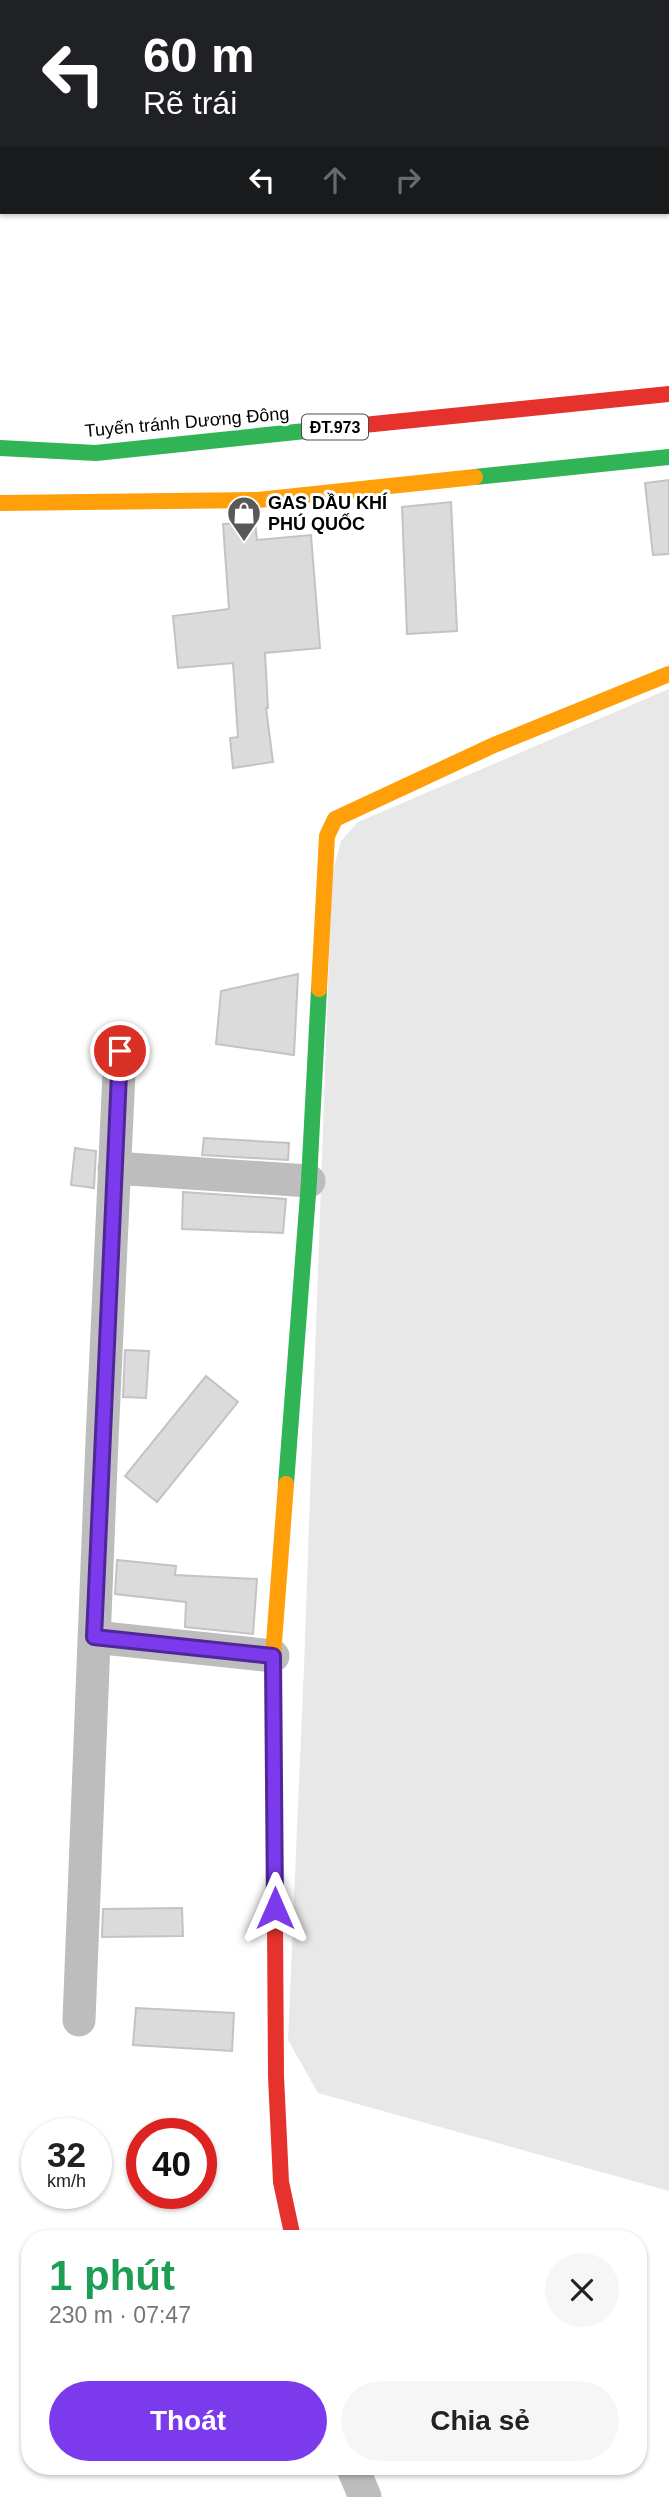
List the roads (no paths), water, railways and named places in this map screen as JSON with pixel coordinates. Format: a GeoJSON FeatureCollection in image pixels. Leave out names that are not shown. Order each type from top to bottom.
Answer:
{"type":"FeatureCollection","features":[{"type":"Feature","properties":{"kind":"street","name":"Tuyến tránh Dương Đông"},"geometry":{"type":"LineString","coordinates":[[0,448],[96,453],[669,394]]}},
{"type":"Feature","properties":{"kind":"street"},"geometry":{"type":"LineString","coordinates":[[0,503],[258,499],[669,457]]}},
{"type":"Feature","properties":{"kind":"street"},"geometry":{"type":"LineString","coordinates":[[291,2230],[281,2182],[276,2076],[273,1656],[309,1181],[327,836],[335,819],[494,745],[669,674]]}},
{"type":"Feature","properties":{"kind":"street"},"geometry":{"type":"LineString","coordinates":[[79,2020],[120,1051]]}},
{"type":"Feature","properties":{"kind":"street"},"geometry":{"type":"LineString","coordinates":[[114,1168],[309,1181]]}},
{"type":"Feature","properties":{"kind":"street"},"geometry":{"type":"LineString","coordinates":[[94,1637],[273,1656]]}},
{"type":"Feature","properties":{"kind":"street"},"geometry":{"type":"LineString","coordinates":[[356,2475],[365,2497]]}},
{"type":"Feature","properties":{"kind":"place","name":"GAS DẦU KHÍ PHÚ QUỐC"},"geometry":{"type":"Point","coordinates":[244,543]}}]}
